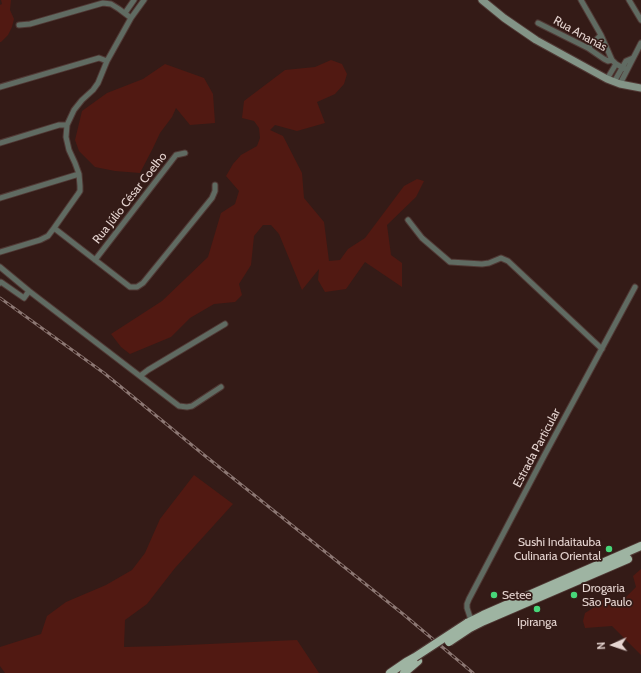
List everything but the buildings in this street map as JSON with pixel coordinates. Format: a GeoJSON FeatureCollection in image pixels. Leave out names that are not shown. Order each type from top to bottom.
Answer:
{"type":"FeatureCollection","features":[{"type":"Feature","properties":{"kind":"main road"},"geometry":{"type":"LineString","coordinates":[[482,0],[504,18],[536,40],[614,81],[641,88]]}},
{"type":"Feature","properties":{"kind":"main road"},"geometry":{"type":"LineString","coordinates":[[390,673],[406,662],[416,659],[472,624],[520,599],[641,546]]}},
{"type":"Feature","properties":{"kind":"main road"},"geometry":{"type":"LineString","coordinates":[[472,624],[641,552]]}},
{"type":"Feature","properties":{"kind":"main road"},"geometry":{"type":"LineString","coordinates":[[404,673],[416,659]]}},
{"type":"Feature","properties":{"kind":"street"},"geometry":{"type":"LineString","coordinates":[[125,13],[134,0]]}},
{"type":"Feature","properties":{"kind":"street"},"geometry":{"type":"LineString","coordinates":[[0,252],[40,240],[48,236],[80,192],[79,174],[76,163],[69,150],[66,137],[67,125],[74,110],[98,83],[107,61],[131,18],[144,0]]}},
{"type":"Feature","properties":{"kind":"street"},"geometry":{"type":"LineString","coordinates":[[581,0],[601,35],[614,62],[614,81]]}},
{"type":"Feature","properties":{"kind":"street"},"geometry":{"type":"LineString","coordinates":[[629,0],[641,20]]}},
{"type":"Feature","properties":{"kind":"street"},"geometry":{"type":"LineString","coordinates":[[19,25],[30,24],[104,3],[111,4],[131,18]]}},
{"type":"Feature","properties":{"kind":"street","name":"Rua Ananás"},"geometry":{"type":"LineString","coordinates":[[538,23],[588,48],[608,61],[614,62],[625,68]]}},
{"type":"Feature","properties":{"kind":"street"},"geometry":{"type":"LineString","coordinates":[[588,48],[601,35]]}},
{"type":"Feature","properties":{"kind":"street"},"geometry":{"type":"LineString","coordinates":[[614,81],[634,57],[641,43]]}},
{"type":"Feature","properties":{"kind":"street"},"geometry":{"type":"LineString","coordinates":[[0,87],[99,58],[107,61]]}},
{"type":"Feature","properties":{"kind":"street"},"geometry":{"type":"LineString","coordinates":[[0,143],[59,125],[67,125]]}},
{"type":"Feature","properties":{"kind":"street","name":"Rua Júlio César Coelho"},"geometry":{"type":"LineString","coordinates":[[94,260],[176,155],[185,153]]}},
{"type":"Feature","properties":{"kind":"street"},"geometry":{"type":"LineString","coordinates":[[0,198],[79,174]]}},
{"type":"Feature","properties":{"kind":"street"},"geometry":{"type":"LineString","coordinates":[[54,228],[130,287],[137,287],[143,283],[212,198],[215,185]]}},
{"type":"Feature","properties":{"kind":"street"},"geometry":{"type":"LineString","coordinates":[[408,220],[422,238],[450,262],[482,264],[501,258],[508,261],[602,349]]}},
{"type":"Feature","properties":{"kind":"street"},"geometry":{"type":"LineString","coordinates":[[0,267],[179,406],[187,408],[192,406],[221,388]]}},
{"type":"Feature","properties":{"kind":"street"},"geometry":{"type":"LineString","coordinates":[[1,283],[24,298],[29,291]]}},
{"type":"Feature","properties":{"kind":"street","name":"Estrada Particular"},"geometry":{"type":"LineString","coordinates":[[472,624],[467,608],[469,598],[635,287]]}},
{"type":"Feature","properties":{"kind":"street"},"geometry":{"type":"LineString","coordinates":[[140,376],[225,324]]}},
{"type":"Feature","properties":{"kind":"shaded area"},"geometry":{"type":"Polygon","coordinates":[[[1,0],[11,0],[10,10],[14,19],[8,35],[0,42],[0,5],[2,4],[1,0]]]}},
{"type":"Feature","properties":{"kind":"shaded area"},"geometry":{"type":"Polygon","coordinates":[[[331,60],[342,64],[347,74],[344,84],[335,94],[317,102],[325,123],[297,131],[275,125],[270,130],[283,136],[302,173],[304,198],[324,222],[329,261],[340,260],[348,249],[365,238],[404,186],[417,179],[424,181],[416,197],[387,225],[391,255],[402,263],[402,287],[365,262],[346,289],[325,292],[318,280],[319,269],[302,290],[279,234],[271,225],[263,225],[254,236],[251,265],[239,284],[242,295],[235,302],[214,304],[190,318],[171,337],[130,354],[121,347],[111,334],[162,301],[208,257],[221,213],[235,204],[239,191],[226,176],[233,164],[241,155],[257,146],[260,138],[259,128],[254,121],[242,118],[244,101],[285,70],[315,67],[331,60]]]}},
{"type":"Feature","properties":{"kind":"shaded area"},"geometry":{"type":"Polygon","coordinates":[[[165,64],[204,78],[213,94],[215,123],[190,125],[176,108],[172,117],[160,133],[140,173],[115,171],[95,167],[79,151],[75,140],[82,111],[107,93],[143,79],[165,64]]]}},
{"type":"Feature","properties":{"kind":"shaded area"},"geometry":{"type":"Polygon","coordinates":[[[194,475],[233,504],[175,568],[147,604],[125,620],[124,647],[297,640],[319,673],[5,673],[0,666],[0,647],[41,634],[47,616],[66,602],[106,585],[132,570],[145,553],[160,519],[194,475]]]}},
{"type":"Feature","properties":{"kind":"shaded area"},"geometry":{"type":"Polygon","coordinates":[[[641,569],[641,655],[612,626],[585,628],[583,621],[585,613],[593,608],[599,601],[607,599],[615,602],[623,600],[636,587],[633,576],[641,569]]]}},
{"type":"Feature","properties":{"kind":"railway"},"geometry":{"type":"LineString","coordinates":[[0,298],[104,373],[403,614],[473,673]]}},
{"type":"Feature","properties":{"kind":"place","name":"Sushi Indaitauba Culinaria Oriental"},"geometry":{"type":"Point","coordinates":[609,549]}},
{"type":"Feature","properties":{"kind":"place","name":"Setee"},"geometry":{"type":"Point","coordinates":[494,595]}},
{"type":"Feature","properties":{"kind":"place","name":"Drogaria São Paulo"},"geometry":{"type":"Point","coordinates":[574,595]}},
{"type":"Feature","properties":{"kind":"place","name":"Ipiranga"},"geometry":{"type":"Point","coordinates":[537,609]}}]}
